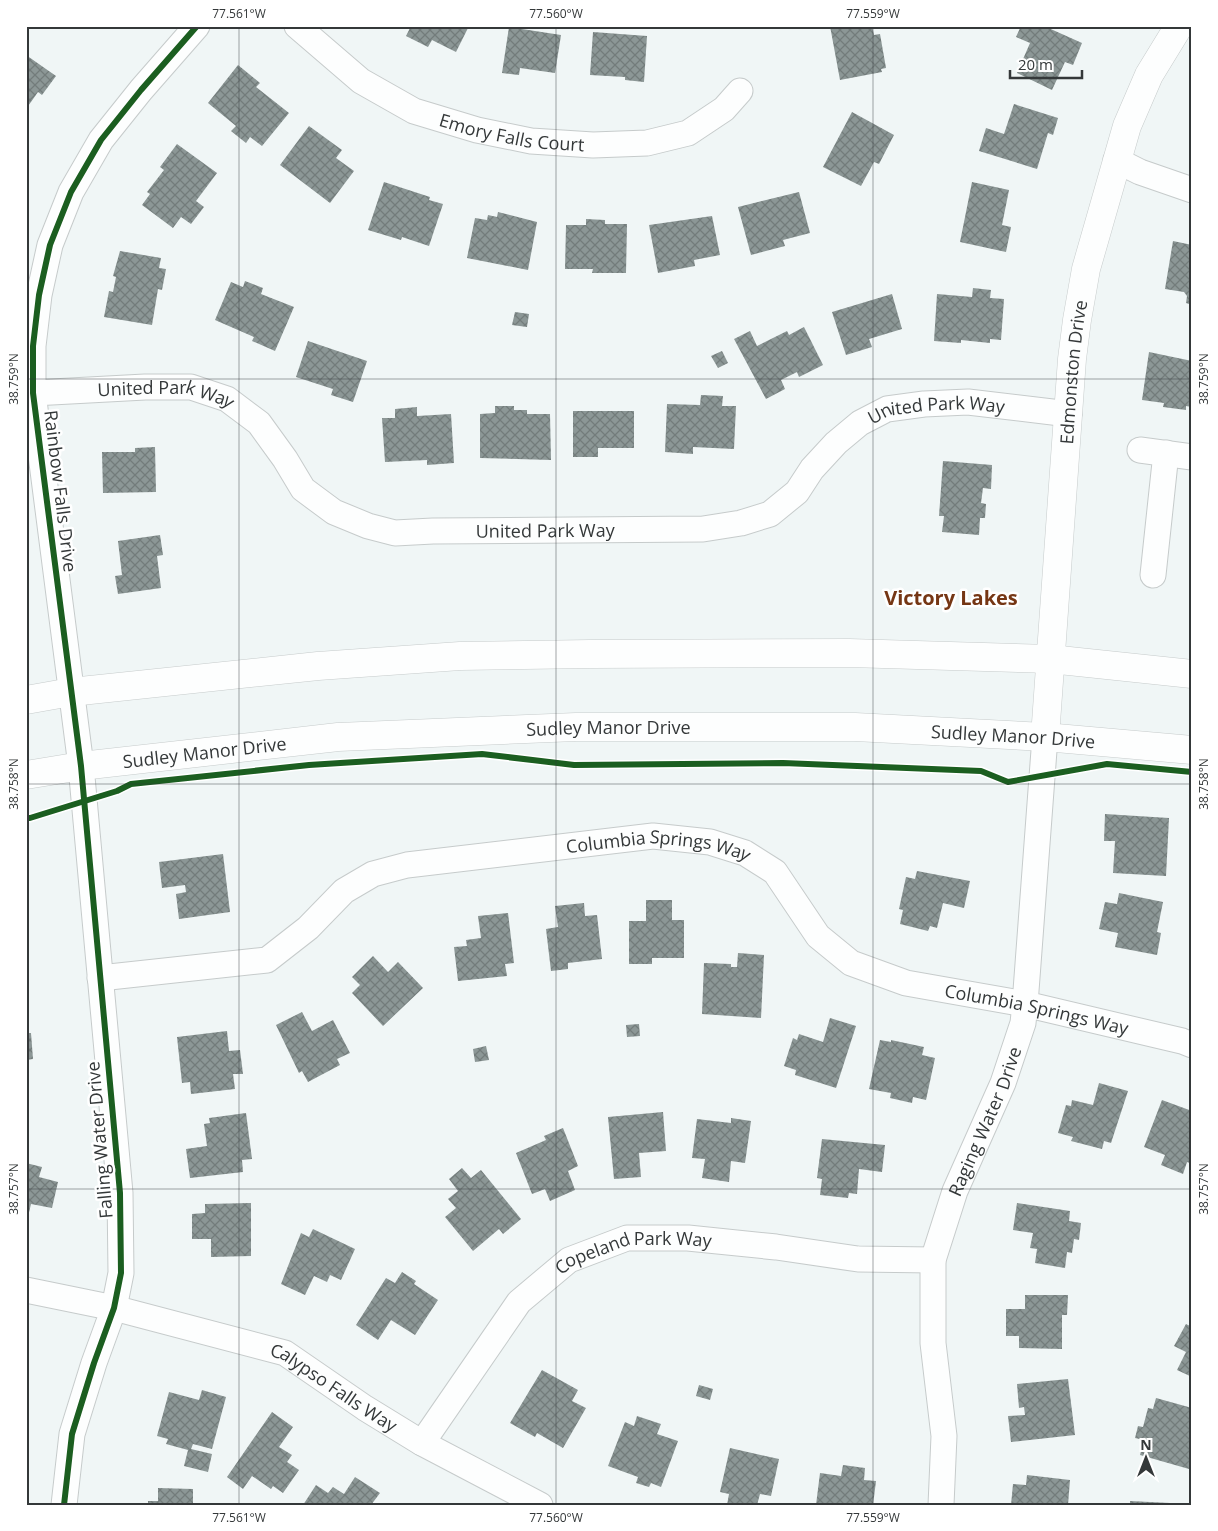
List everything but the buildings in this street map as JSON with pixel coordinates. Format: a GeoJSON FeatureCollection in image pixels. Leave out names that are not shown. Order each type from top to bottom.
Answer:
{"type":"FeatureCollection","features":[{"type":"Feature","properties":{"kind":"main road","name":"Edmonston Drive"},"geometry":{"type":"LineString","coordinates":[[1045,737],[1073,349],[1084,277],[1126,126],[1149,75],[1179,26]]}},
{"type":"Feature","properties":{"kind":"main road"},"geometry":{"type":"LineString","coordinates":[[26,700],[71,692],[318,666],[460,656],[849,653],[1050,659],[1192,674]]}},
{"type":"Feature","properties":{"kind":"main road","name":"Sudley Manor Drive"},"geometry":{"type":"LineString","coordinates":[[26,775],[80,766],[338,737],[576,727],[855,727],[1045,737],[1192,750]]}},
{"type":"Feature","properties":{"kind":"street","name":"Rainbow Falls Drive"},"geometry":{"type":"LineString","coordinates":[[80,766],[33,393],[33,346],[39,294],[50,245],[71,192],[101,140],[141,90],[197,26]]}},
{"type":"Feature","properties":{"kind":"street","name":"Emory Falls Court"},"geometry":{"type":"LineString","coordinates":[[297,26],[361,81],[414,111],[477,130],[531,141],[593,145],[647,143],[688,133],[724,110],[740,91]]}},
{"type":"Feature","properties":{"kind":"street"},"geometry":{"type":"LineString","coordinates":[[1116,160],[1140,172],[1192,190]]}},
{"type":"Feature","properties":{"kind":"street","name":"United Park Way"},"geometry":{"type":"LineString","coordinates":[[33,393],[145,387],[191,387],[227,399],[259,423],[285,458],[303,489],[334,512],[368,526],[395,533],[703,529],[741,523],[770,514],[797,492],[812,469],[836,443],[860,423],[887,409],[924,404],[968,402],[1068,414]]}},
{"type":"Feature","properties":{"kind":"street"},"geometry":{"type":"LineString","coordinates":[[1140,450],[1192,457]]}},
{"type":"Feature","properties":{"kind":"street"},"geometry":{"type":"LineString","coordinates":[[1153,575],[1166,453]]}},
{"type":"Feature","properties":{"kind":"street","name":"Raging Water Drive"},"geometry":{"type":"LineString","coordinates":[[941,1505],[944,1436],[933,1343],[933,1260],[955,1191],[1002,1082],[1023,1023],[1045,737]]}},
{"type":"Feature","properties":{"kind":"street","name":"Falling Water Drive"},"geometry":{"type":"LineString","coordinates":[[64,1505],[72,1434],[94,1363],[114,1308],[121,1273],[120,1194],[80,766]]}},
{"type":"Feature","properties":{"kind":"street","name":"Columbia Springs Way"},"geometry":{"type":"LineString","coordinates":[[100,978],[267,960],[308,928],[344,891],[373,874],[407,865],[653,836],[710,842],[745,852],[775,872],[818,936],[851,963],[906,983],[1025,1004],[1182,1041],[1192,1045]]}},
{"type":"Feature","properties":{"kind":"street","name":"Copeland Park Way"},"geometry":{"type":"LineString","coordinates":[[422,1443],[519,1302],[569,1260],[626,1238],[688,1238],[776,1246],[858,1259],[933,1260]]}},
{"type":"Feature","properties":{"kind":"street","name":"Calypso Falls Way"},"geometry":{"type":"LineString","coordinates":[[26,1290],[114,1308],[285,1353],[365,1408],[422,1443],[540,1505]]}},
{"type":"Feature","properties":{"kind":"cycle path"},"geometry":{"type":"LineString","coordinates":[[64,1505],[72,1434],[94,1363],[114,1308],[121,1273],[120,1193],[81,766],[33,393],[33,346],[39,295],[50,245],[71,192],[101,140],[141,90],[197,26]]}},
{"type":"Feature","properties":{"kind":"cycle path"},"geometry":{"type":"LineString","coordinates":[[26,818],[117,791],[131,784],[309,765],[482,754],[574,765],[783,763],[981,771],[1008,782],[1107,764],[1192,772]]}},
{"type":"Feature","properties":{"kind":"district","name":"Victory Lakes"},"geometry":{"type":"Point","coordinates":[951,597]}}]}
